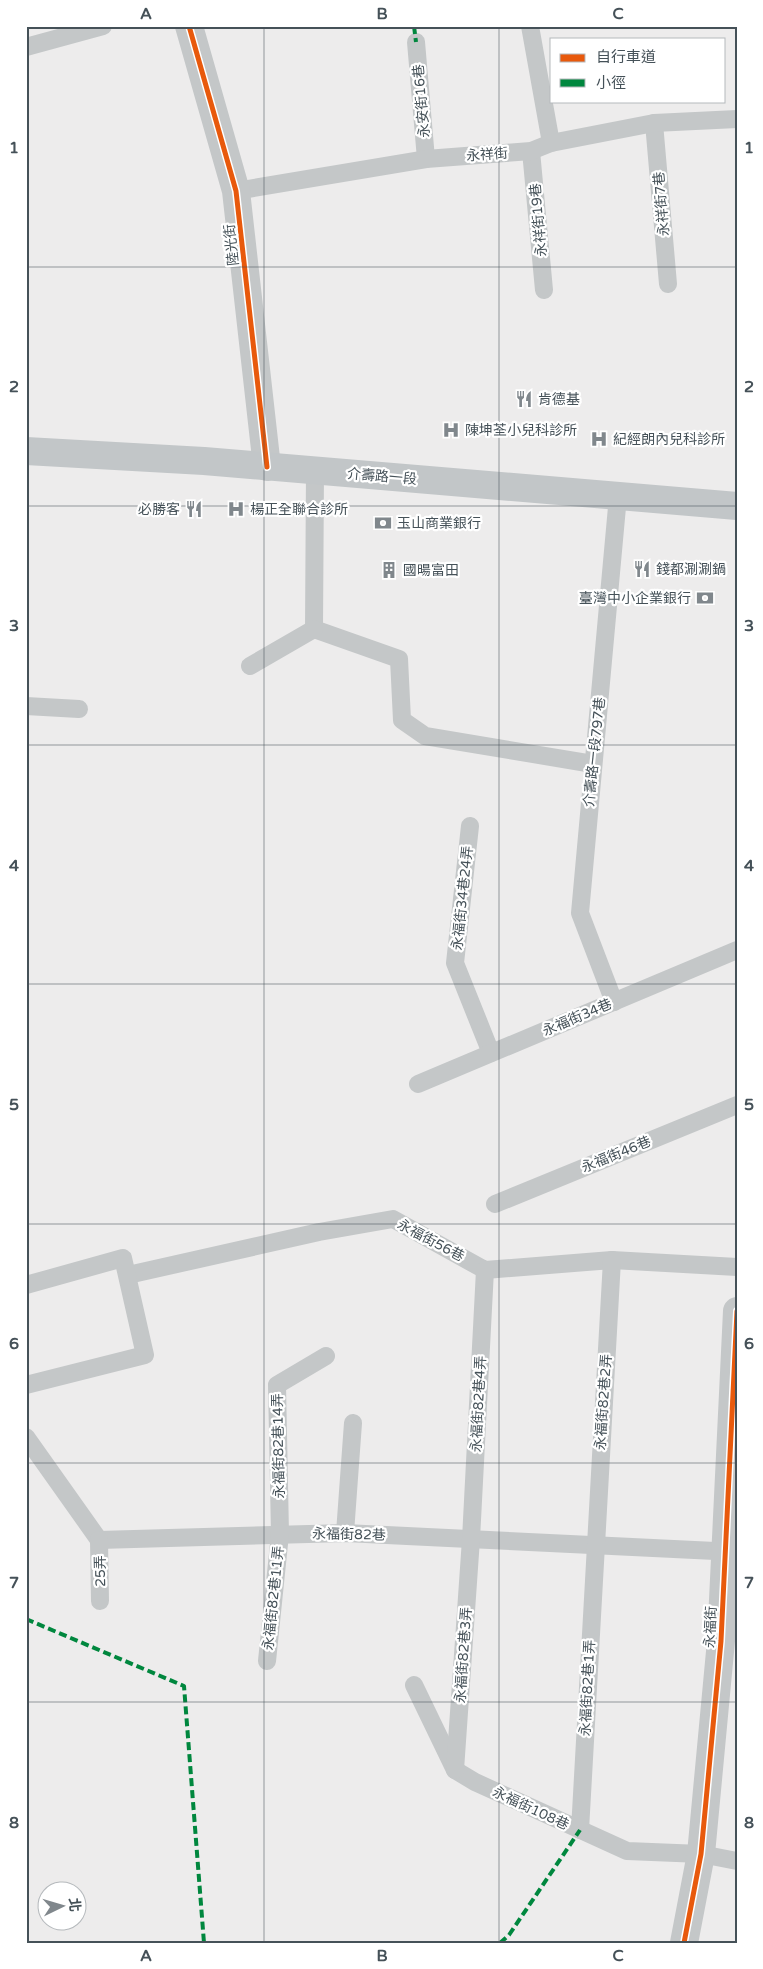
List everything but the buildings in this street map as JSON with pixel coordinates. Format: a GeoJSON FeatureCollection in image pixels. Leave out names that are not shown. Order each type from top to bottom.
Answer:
{"type":"FeatureCollection","features":[{"type":"Feature","properties":{"kind":"main road","name":"介壽路一段"},"geometry":{"type":"LineString","coordinates":[[26,451],[267,467],[737,506]]}},
{"type":"Feature","properties":{"kind":"street","name":"陸光街"},"geometry":{"type":"LineString","coordinates":[[189,26],[236,191],[267,467]]}},
{"type":"Feature","properties":{"kind":"street","name":"永福街"},"geometry":{"type":"LineString","coordinates":[[684,1943],[701,1854],[731,1552],[737,1311]]}},
{"type":"Feature","properties":{"kind":"lane"},"geometry":{"type":"LineString","coordinates":[[26,47],[103,26]]}},
{"type":"Feature","properties":{"kind":"lane"},"geometry":{"type":"LineString","coordinates":[[530,26],[551,143]]}},
{"type":"Feature","properties":{"kind":"lane","name":"永安街16巷"},"geometry":{"type":"LineString","coordinates":[[416,42],[426,159]]}},
{"type":"Feature","properties":{"kind":"lane","name":"永祥街"},"geometry":{"type":"LineString","coordinates":[[236,191],[426,159],[531,151],[551,143],[654,123],[737,118]]}},
{"type":"Feature","properties":{"kind":"lane","name":"永祥街7巷"},"geometry":{"type":"LineString","coordinates":[[654,123],[668,284]]}},
{"type":"Feature","properties":{"kind":"lane","name":"永祥街19巷"},"geometry":{"type":"LineString","coordinates":[[531,151],[544,290]]}},
{"type":"Feature","properties":{"kind":"lane"},"geometry":{"type":"LineString","coordinates":[[314,629],[315,471]]}},
{"type":"Feature","properties":{"kind":"lane","name":"介壽路一段797巷"},"geometry":{"type":"LineString","coordinates":[[614,1002],[580,913],[618,496]]}},
{"type":"Feature","properties":{"kind":"lane"},"geometry":{"type":"LineString","coordinates":[[250,666],[314,629],[399,658],[402,720],[425,736],[593,764]]}},
{"type":"Feature","properties":{"kind":"lane"},"geometry":{"type":"LineString","coordinates":[[26,706],[78,709]]}},
{"type":"Feature","properties":{"kind":"lane","name":"永福街34巷24弄"},"geometry":{"type":"LineString","coordinates":[[470,826],[454,963],[491,1053]]}},
{"type":"Feature","properties":{"kind":"lane","name":"永福街34巷"},"geometry":{"type":"LineString","coordinates":[[418,1084],[737,950]]}},
{"type":"Feature","properties":{"kind":"lane","name":"永福街46巷"},"geometry":{"type":"LineString","coordinates":[[495,1204],[737,1106]]}},
{"type":"Feature","properties":{"kind":"lane","name":"永福街56巷"},"geometry":{"type":"LineString","coordinates":[[128,1275],[319,1232],[393,1220],[485,1270]]}},
{"type":"Feature","properties":{"kind":"lane"},"geometry":{"type":"LineString","coordinates":[[26,1286],[123,1258],[145,1355],[26,1385]]}},
{"type":"Feature","properties":{"kind":"lane"},"geometry":{"type":"LineString","coordinates":[[485,1270],[612,1260],[737,1266]]}},
{"type":"Feature","properties":{"kind":"lane","name":"永福街82巷2弄"},"geometry":{"type":"LineString","coordinates":[[594,1545],[612,1260]]}},
{"type":"Feature","properties":{"kind":"lane","name":"永福街82巷4弄"},"geometry":{"type":"LineString","coordinates":[[471,1539],[485,1270]]}},
{"type":"Feature","properties":{"kind":"lane","name":"永福街82巷14弄"},"geometry":{"type":"LineString","coordinates":[[280,1534],[277,1385],[326,1356]]}},
{"type":"Feature","properties":{"kind":"lane"},"geometry":{"type":"LineString","coordinates":[[345,1532],[353,1423]]}},
{"type":"Feature","properties":{"kind":"lane"},"geometry":{"type":"LineString","coordinates":[[26,1437],[99,1540]]}},
{"type":"Feature","properties":{"kind":"lane","name":"永福街82巷"},"geometry":{"type":"LineString","coordinates":[[99,1540],[345,1532],[731,1552]]}},
{"type":"Feature","properties":{"kind":"lane","name":"永福街82巷11弄"},"geometry":{"type":"LineString","coordinates":[[267,1661],[280,1534]]}},
{"type":"Feature","properties":{"kind":"lane","name":"永福街82巷3弄"},"geometry":{"type":"LineString","coordinates":[[455,1770],[471,1539]]}},
{"type":"Feature","properties":{"kind":"lane","name":"25弄"},"geometry":{"type":"LineString","coordinates":[[99,1540],[100,1601]]}},
{"type":"Feature","properties":{"kind":"lane","name":"永福街82巷1弄"},"geometry":{"type":"LineString","coordinates":[[580,1830],[594,1545]]}},
{"type":"Feature","properties":{"kind":"lane"},"geometry":{"type":"LineString","coordinates":[[414,1684],[455,1770]]}},
{"type":"Feature","properties":{"kind":"lane","name":"永福街108巷"},"geometry":{"type":"LineString","coordinates":[[455,1770],[476,1782],[627,1851],[701,1854],[737,1861]]}},
{"type":"Feature","properties":{"kind":"marked path"},"geometry":{"type":"LineString","coordinates":[[414,26],[416,42]]}},
{"type":"Feature","properties":{"kind":"marked path"},"geometry":{"type":"LineString","coordinates":[[26,1619],[184,1686],[204,1943]]}},
{"type":"Feature","properties":{"kind":"marked path"},"geometry":{"type":"LineString","coordinates":[[500,1943],[509,1935],[580,1830]]}},
{"type":"Feature","properties":{"kind":"cycle path"},"geometry":{"type":"LineString","coordinates":[[189,26],[236,191],[267,467]]}},
{"type":"Feature","properties":{"kind":"cycle path"},"geometry":{"type":"LineString","coordinates":[[684,1943],[701,1854],[721,1641],[737,1311]]}},
{"type":"Feature","properties":{"kind":"place","name":"肯德基"},"geometry":{"type":"Point","coordinates":[524,399]}},
{"type":"Feature","properties":{"kind":"place","name":"陳坤荃小兒科診所"},"geometry":{"type":"Point","coordinates":[451,430]}},
{"type":"Feature","properties":{"kind":"place","name":"紀經朗內兒科診所"},"geometry":{"type":"Point","coordinates":[599,439]}},
{"type":"Feature","properties":{"kind":"place","name":"必勝客"},"geometry":{"type":"Point","coordinates":[194,509]}},
{"type":"Feature","properties":{"kind":"place","name":"楊正全聯合診所"},"geometry":{"type":"Point","coordinates":[236,509]}},
{"type":"Feature","properties":{"kind":"place","name":"玉山商業銀行"},"geometry":{"type":"Point","coordinates":[383,523]}},
{"type":"Feature","properties":{"kind":"place","name":"錢都涮涮鍋"},"geometry":{"type":"Point","coordinates":[642,569]}},
{"type":"Feature","properties":{"kind":"place","name":"國暘富田"},"geometry":{"type":"Point","coordinates":[389,570]}},
{"type":"Feature","properties":{"kind":"place","name":"臺灣中小企業銀行"},"geometry":{"type":"Point","coordinates":[705,598]}}]}
